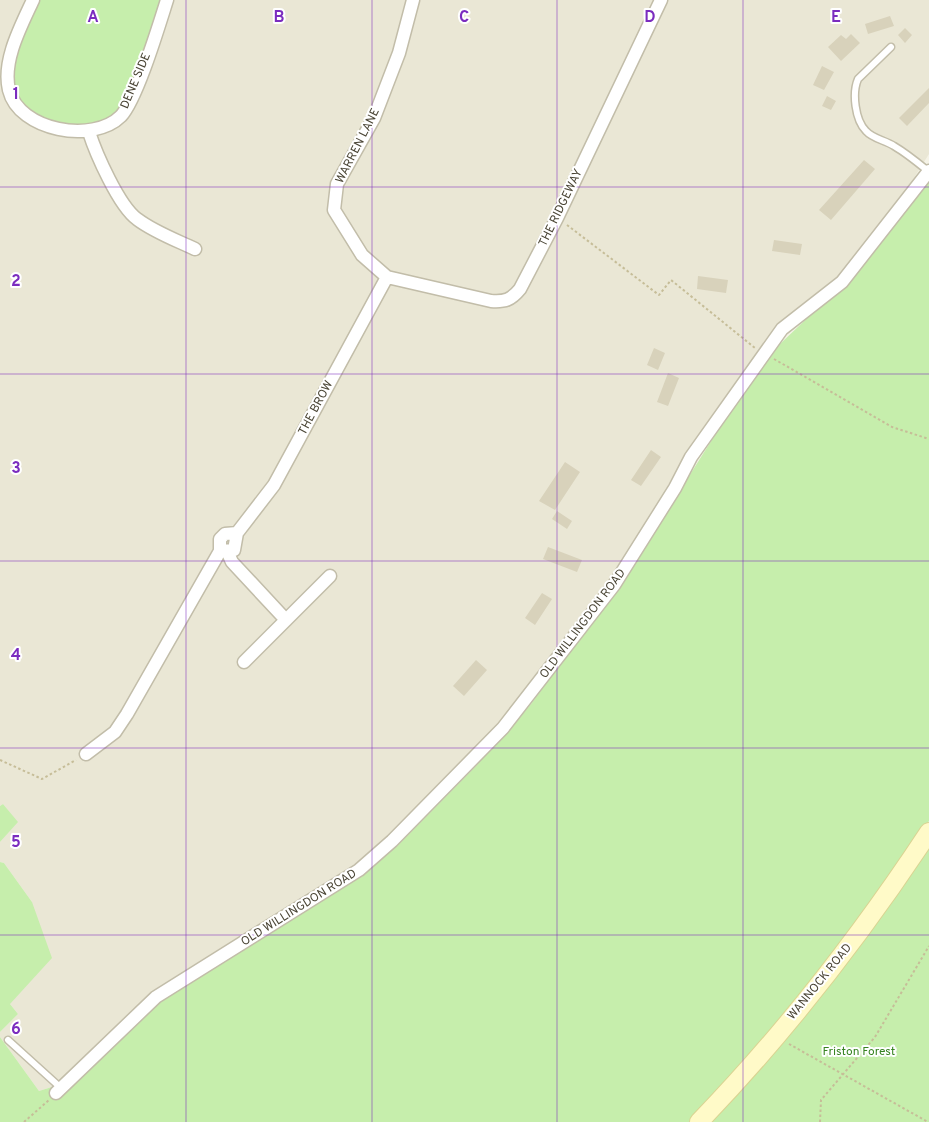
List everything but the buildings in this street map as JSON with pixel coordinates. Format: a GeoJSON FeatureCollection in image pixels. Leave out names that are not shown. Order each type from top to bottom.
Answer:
{"type":"FeatureCollection","features":[{"type":"Feature","properties":{"kind":"street","name":"DENE SIDE"},"geometry":{"type":"LineString","coordinates":[[33,0],[17,38],[4,79],[9,92],[15,104],[25,114],[40,123],[57,128],[89,132],[113,123],[122,114],[132,97],[167,0]]}},
{"type":"Feature","properties":{"kind":"street","name":"WARREN LANE"},"geometry":{"type":"LineString","coordinates":[[387,277],[362,255],[348,236],[334,210],[334,198],[337,184],[374,118],[399,53],[414,0]]}},
{"type":"Feature","properties":{"kind":"street","name":"THE RIDGEWAY"},"geometry":{"type":"LineString","coordinates":[[387,277],[491,301],[503,302],[513,298],[520,289],[557,218],[661,0]]}},
{"type":"Feature","properties":{"kind":"street"},"geometry":{"type":"LineString","coordinates":[[89,132],[100,159],[126,208],[135,218],[195,249]]}},
{"type":"Feature","properties":{"kind":"street","name":"OLD WILLINGDON ROAD"},"geometry":{"type":"LineString","coordinates":[[58,1091],[156,997],[358,870],[392,841],[503,728],[614,585],[675,488],[691,457],[763,353],[782,329],[842,282],[929,171]]}},
{"type":"Feature","properties":{"kind":"street","name":"THE BROW"},"geometry":{"type":"LineString","coordinates":[[86,754],[115,732],[224,551],[234,550],[237,534],[274,485],[387,277]]}},
{"type":"Feature","properties":{"kind":"street"},"geometry":{"type":"LineString","coordinates":[[224,551],[286,620]]}},
{"type":"Feature","properties":{"kind":"street"},"geometry":{"type":"LineString","coordinates":[[244,662],[330,576]]}},
{"type":"Feature","properties":{"kind":"street","name":"WANNOCK ROAD"},"geometry":{"type":"LineString","coordinates":[[699,1122],[775,1037],[831,970],[894,885],[929,832]]}},
{"type":"Feature","properties":{"kind":"lane"},"geometry":{"type":"LineString","coordinates":[[891,47],[858,79],[856,105],[860,121],[865,130],[873,137],[891,144],[929,171]]}},
{"type":"Feature","properties":{"kind":"lane"},"geometry":{"type":"LineString","coordinates":[[8,1040],[58,1091]]}},
{"type":"Feature","properties":{"kind":"path"},"geometry":{"type":"LineString","coordinates":[[557,218],[658,295],[671,280],[763,353],[892,427],[929,439]]}},
{"type":"Feature","properties":{"kind":"path"},"geometry":{"type":"LineString","coordinates":[[0,760],[42,779],[86,754]]}},
{"type":"Feature","properties":{"kind":"path"},"geometry":{"type":"LineString","coordinates":[[820,1122],[821,1100],[875,1037],[929,946]]}},
{"type":"Feature","properties":{"kind":"path"},"geometry":{"type":"LineString","coordinates":[[775,1037],[928,1122]]}},
{"type":"Feature","properties":{"kind":"path"},"geometry":{"type":"LineString","coordinates":[[24,1122],[58,1091]]}},
{"type":"Feature","properties":{"kind":"shaded area"},"geometry":{"type":"Polygon","coordinates":[[[0,0],[929,0],[929,154],[860,264],[796,318],[695,463],[631,568],[531,704],[475,767],[397,846],[338,889],[158,1001],[74,1080],[39,1091],[0,1037],[0,1032],[18,1014],[10,1004],[32,902],[4,863],[0,862],[0,842],[17,822],[3,804],[0,806],[0,0]]]}},
{"type":"Feature","properties":{"kind":"green space"},"geometry":{"type":"Polygon","coordinates":[[[38,0],[163,0],[126,100],[116,115],[85,129],[49,123],[19,103],[11,74],[20,42],[38,0]]]}},
{"type":"Feature","properties":{"kind":"green space"},"geometry":{"type":"Polygon","coordinates":[[[929,182],[929,821],[873,904],[765,1040],[689,1122],[0,1122],[0,1037],[39,1091],[74,1080],[158,1001],[338,889],[397,846],[475,767],[531,704],[631,568],[761,362],[839,288],[929,182]]]}},
{"type":"Feature","properties":{"kind":"green space"},"geometry":{"type":"Polygon","coordinates":[[[3,804],[18,822],[0,842],[0,806],[3,804]]]}},
{"type":"Feature","properties":{"kind":"green space","name":"Friston Forest"},"geometry":{"type":"Polygon","coordinates":[[[929,843],[929,1122],[707,1122],[929,843]]]}},
{"type":"Feature","properties":{"kind":"green space"},"geometry":{"type":"Polygon","coordinates":[[[0,862],[4,863],[32,902],[52,958],[10,1004],[18,1014],[0,1032],[0,862]]]}}]}
